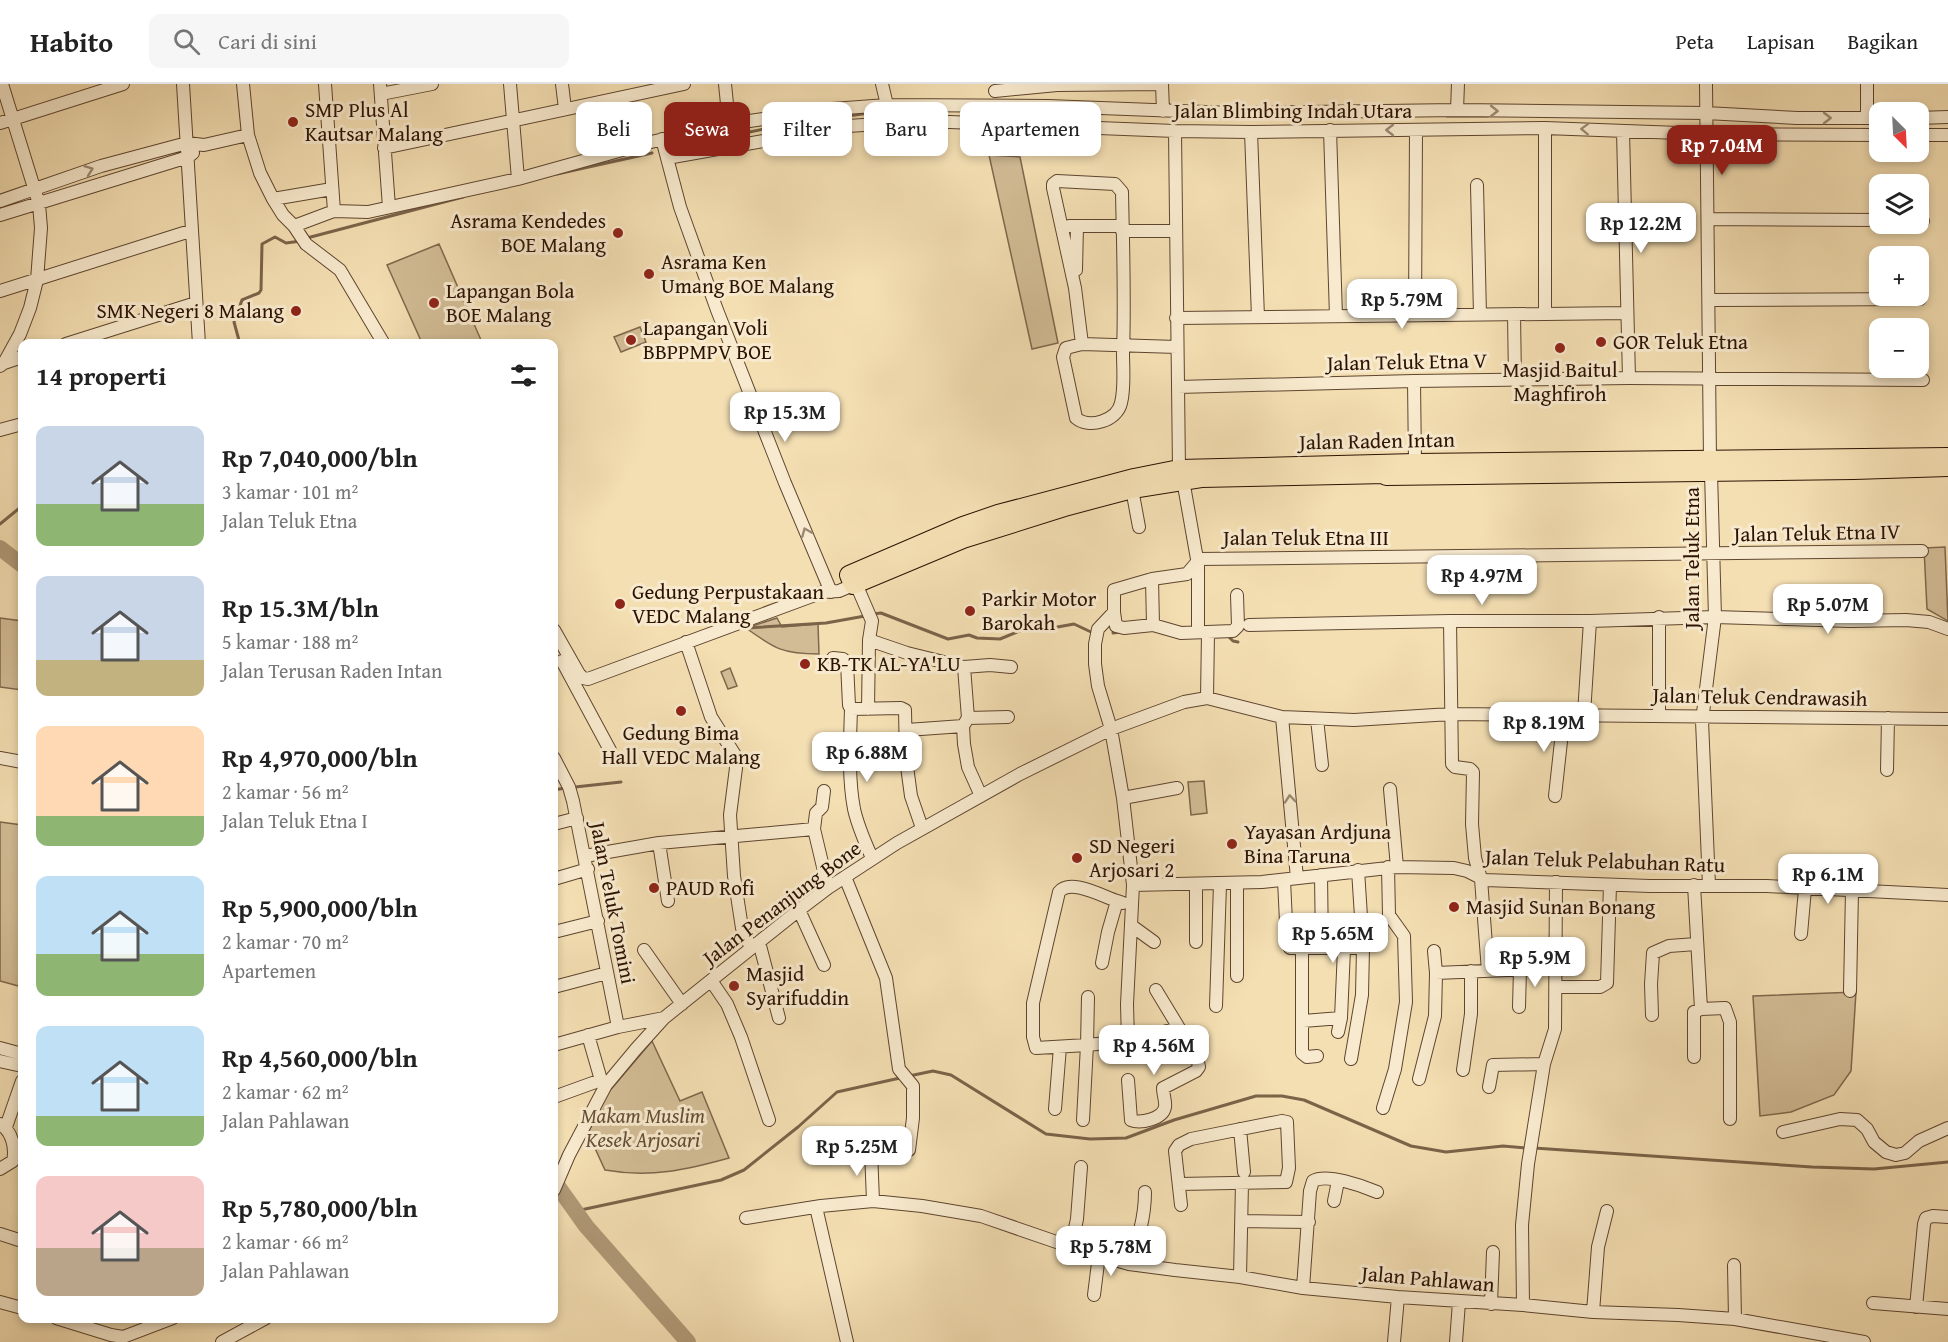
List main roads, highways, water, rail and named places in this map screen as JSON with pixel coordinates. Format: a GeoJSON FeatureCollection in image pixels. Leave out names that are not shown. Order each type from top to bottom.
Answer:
{"type":"FeatureCollection","features":[{"type":"Feature","properties":{"kind":"highway","name":"Jalan Raden Intan"},"geometry":{"type":"LineString","coordinates":[[981,527],[1132,489],[1181,474],[1386,474],[1386,476],[1948,457]]}},
{"type":"Feature","properties":{"kind":"highway","name":"Jalan Raden Intan"},"geometry":{"type":"LineString","coordinates":[[853,581],[881,567],[981,527],[1086,490],[1181,474],[1415,463],[1948,467]]}},
{"type":"Feature","properties":{"kind":"waterway"},"geometry":{"type":"LineString","coordinates":[[750,132],[864,114]]}},
{"type":"Feature","properties":{"kind":"waterway"},"geometry":{"type":"LineString","coordinates":[[1447,116],[1488,116]]}},
{"type":"Feature","properties":{"kind":"waterway"},"geometry":{"type":"LineString","coordinates":[[557,174],[638,156]]}},
{"type":"Feature","properties":{"kind":"waterway"},"geometry":{"type":"LineString","coordinates":[[307,238],[463,197]]}},
{"type":"Feature","properties":{"kind":"waterway"},"geometry":{"type":"LineString","coordinates":[[239,339],[234,322],[242,300],[261,290],[262,244],[275,237],[286,243],[301,241]]}},
{"type":"Feature","properties":{"kind":"waterway"},"geometry":{"type":"LineString","coordinates":[[0,524],[18,509]]}},
{"type":"Feature","properties":{"kind":"waterway"},"geometry":{"type":"LineString","coordinates":[[0,548],[18,562]]}},
{"type":"Feature","properties":{"kind":"waterway"},"geometry":{"type":"LineString","coordinates":[[873,614],[881,613],[948,639],[969,635],[977,638],[1000,639],[1022,630],[1041,630],[1074,624],[1091,632]]}},
{"type":"Feature","properties":{"kind":"waterway"},"geometry":{"type":"LineString","coordinates":[[747,628],[826,623],[865,616]]}},
{"type":"Feature","properties":{"kind":"waterway"},"geometry":{"type":"LineString","coordinates":[[1113,633],[1121,632]]}},
{"type":"Feature","properties":{"kind":"waterway"},"geometry":{"type":"LineString","coordinates":[[1228,636],[1238,642]]}},
{"type":"Feature","properties":{"kind":"waterway"},"geometry":{"type":"LineString","coordinates":[[575,787],[621,782]]}},
{"type":"Feature","properties":{"kind":"waterway"},"geometry":{"type":"LineString","coordinates":[[558,789],[565,788]]}},
{"type":"Feature","properties":{"kind":"waterway"},"geometry":{"type":"LineString","coordinates":[[909,1076],[933,1071],[951,1075],[1046,1134],[1090,1139],[1126,1138],[1174,1120],[1256,1096],[1282,1096],[1304,1100],[1411,1146],[1446,1152],[1503,1146],[1527,1148]]}},
{"type":"Feature","properties":{"kind":"waterway"},"geometry":{"type":"LineString","coordinates":[[576,1211],[721,1180],[744,1170],[837,1092],[900,1078]]}},
{"type":"Feature","properties":{"kind":"waterway"},"geometry":{"type":"LineString","coordinates":[[1534,1148],[1812,1167],[1874,1169],[1948,1162]]}},
{"type":"Feature","properties":{"kind":"waterway"},"geometry":{"type":"LineString","coordinates":[[558,1187],[586,1226],[688,1342]]}},
{"type":"Feature","properties":{"kind":"place","name":"SMP Plus Al Kautsar Malang"},"geometry":{"type":"Point","coordinates":[293,122]}},
{"type":"Feature","properties":{"kind":"place","name":"Asrama Kendedes BOE Malang"},"geometry":{"type":"Point","coordinates":[618,233]}},
{"type":"Feature","properties":{"kind":"place","name":"Asrama Ken Umang BOE Malang"},"geometry":{"type":"Point","coordinates":[649,274]}},
{"type":"Feature","properties":{"kind":"place","name":"Lapangan Bola BOE Malang"},"geometry":{"type":"Point","coordinates":[434,303]}},
{"type":"Feature","properties":{"kind":"place","name":"SMK Negeri 8 Malang"},"geometry":{"type":"Point","coordinates":[296,311]}},
{"type":"Feature","properties":{"kind":"place","name":"Lapangan Voli BBPPMPV BOE"},"geometry":{"type":"Point","coordinates":[631,340]}},
{"type":"Feature","properties":{"kind":"place","name":"GOR Teluk Etna"},"geometry":{"type":"Point","coordinates":[1601,342]}},
{"type":"Feature","properties":{"kind":"place","name":"Masjid Baitul Maghfiroh"},"geometry":{"type":"Point","coordinates":[1560,348]}},
{"type":"Feature","properties":{"kind":"place","name":"Gedung Perpustakaan VEDC Malang"},"geometry":{"type":"Point","coordinates":[620,604]}},
{"type":"Feature","properties":{"kind":"place","name":"Parkir Motor Barokah"},"geometry":{"type":"Point","coordinates":[970,611]}},
{"type":"Feature","properties":{"kind":"place","name":"KB-TK AL-YA'LU"},"geometry":{"type":"Point","coordinates":[805,664]}},
{"type":"Feature","properties":{"kind":"place","name":"Gedung Bima Hall VEDC Malang"},"geometry":{"type":"Point","coordinates":[681,711]}},
{"type":"Feature","properties":{"kind":"place","name":"Yayasan Ardjuna Bina Taruna"},"geometry":{"type":"Point","coordinates":[1232,844]}},
{"type":"Feature","properties":{"kind":"place","name":"SD Negeri Arjosari 2"},"geometry":{"type":"Point","coordinates":[1077,858]}},
{"type":"Feature","properties":{"kind":"place","name":"PAUD Rofi"},"geometry":{"type":"Point","coordinates":[654,888]}},
{"type":"Feature","properties":{"kind":"place","name":"Masjid Sunan Bonang"},"geometry":{"type":"Point","coordinates":[1454,907]}},
{"type":"Feature","properties":{"kind":"place","name":"Masjid Syarifuddin"},"geometry":{"type":"Point","coordinates":[734,986]}},
{"type":"Feature","properties":{"kind":"park label","name":"Makam Muslim Kesek Arjosari"},"geometry":{"type":"Point","coordinates":[643,1128]}}]}
